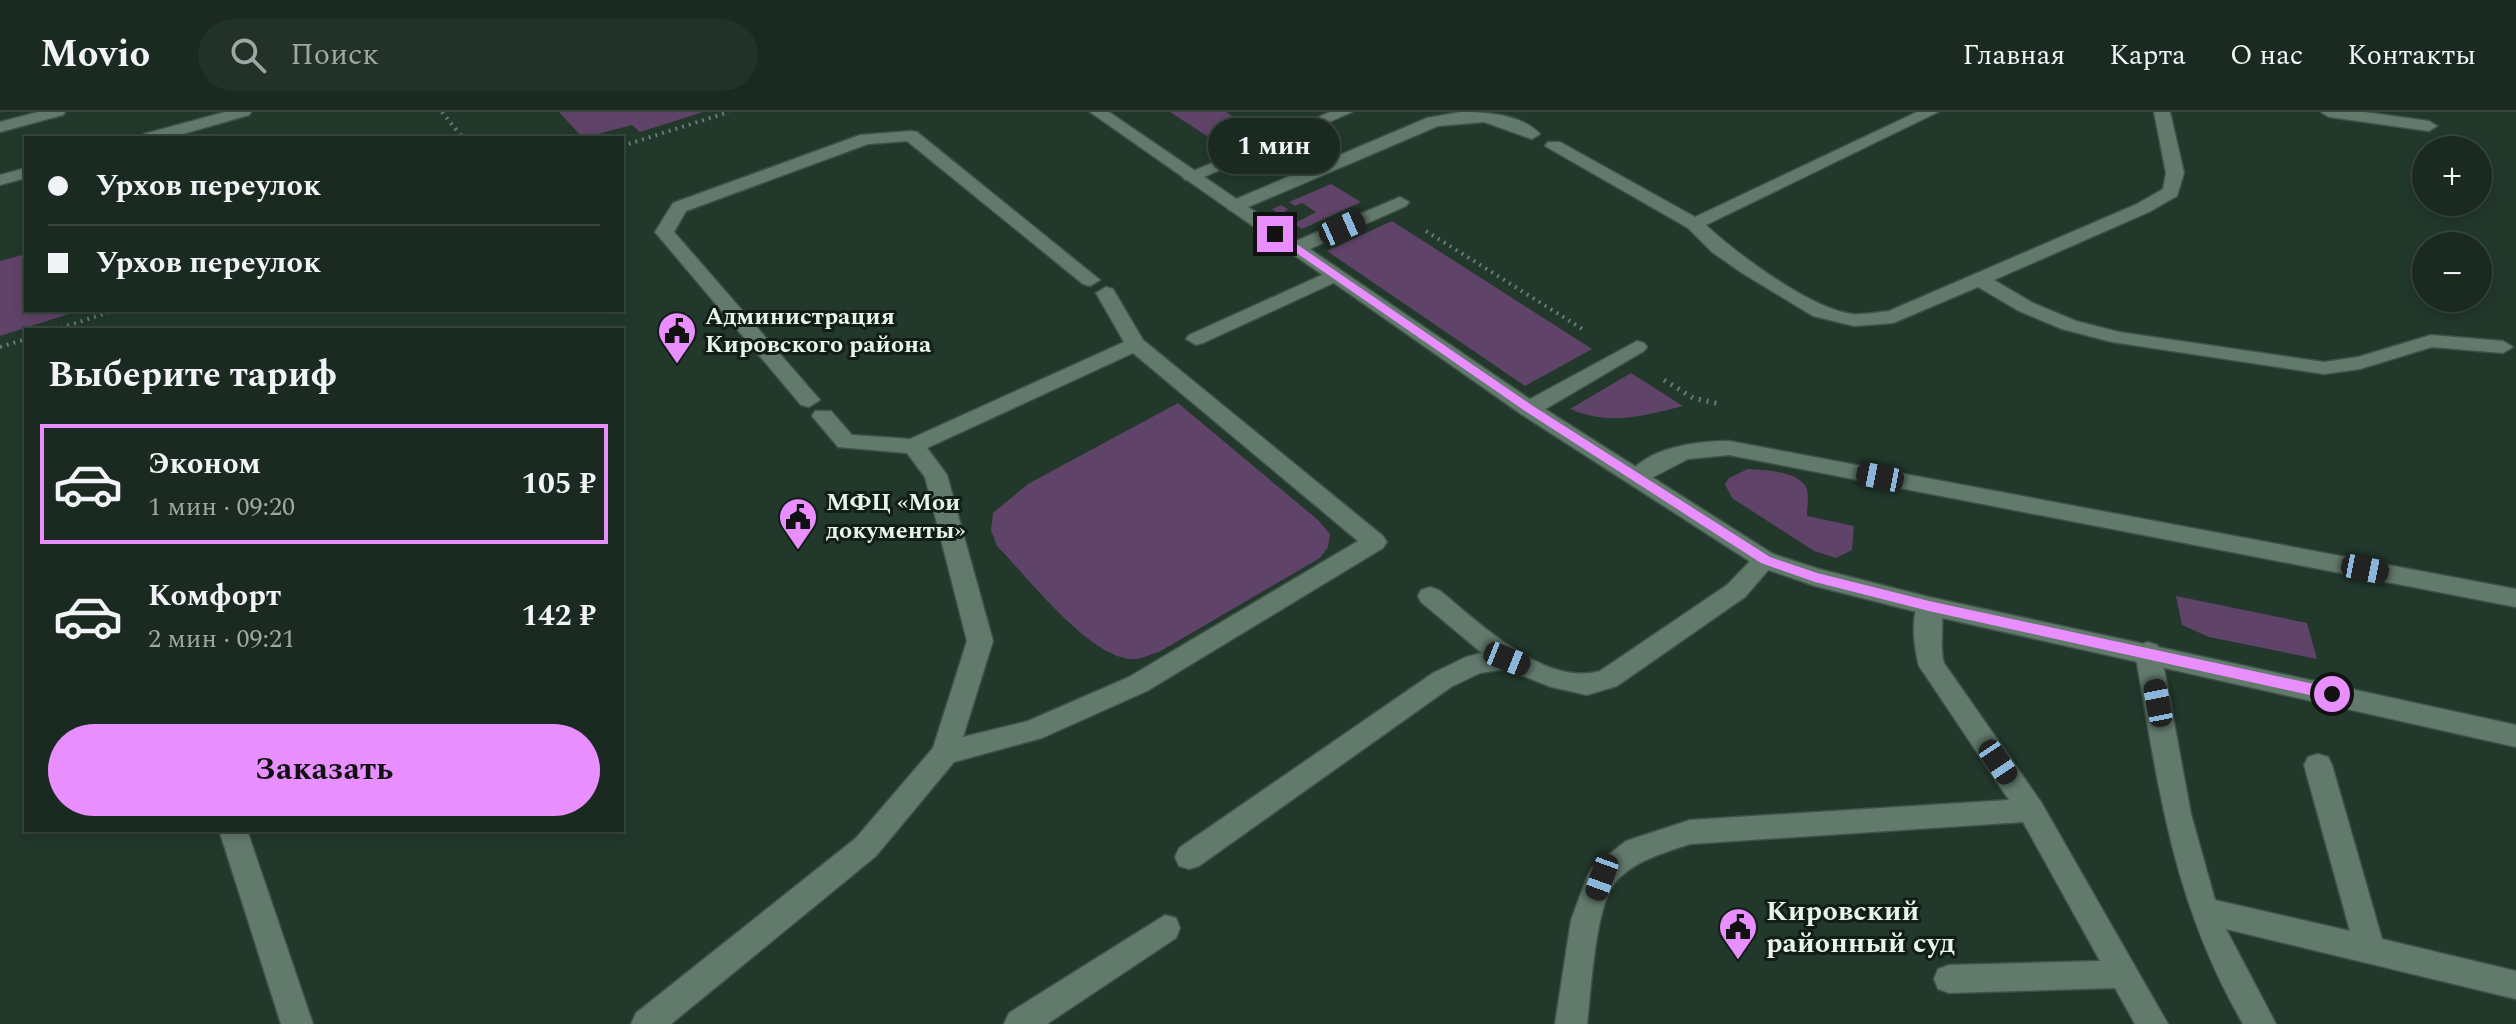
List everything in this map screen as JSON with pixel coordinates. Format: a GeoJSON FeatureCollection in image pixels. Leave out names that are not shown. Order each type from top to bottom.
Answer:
{"type":"FeatureCollection","features":[{"type":"Feature","properties":{"kind":"street"},"geometry":{"type":"LineString","coordinates":[[0,127],[57,112]]}},
{"type":"Feature","properties":{"kind":"street"},"geometry":{"type":"LineString","coordinates":[[157,136],[243,112]]}},
{"type":"Feature","properties":{"kind":"street"},"geometry":{"type":"LineString","coordinates":[[1098,112],[1529,409],[1765,560],[1815,577],[1929,606],[2148,652],[2516,736]]}},
{"type":"Feature","properties":{"kind":"street"},"geometry":{"type":"LineString","coordinates":[[1191,176],[1344,112]]}},
{"type":"Feature","properties":{"kind":"street"},"geometry":{"type":"LineString","coordinates":[[1694,224],[1930,112]]}},
{"type":"Feature","properties":{"kind":"street"},"geometry":{"type":"LineString","coordinates":[[1554,146],[1694,224],[1719,248],[1820,312],[1854,320],[1893,317],[2143,208],[2171,192],[2175,173],[2162,112]]}},
{"type":"Feature","properties":{"kind":"street"},"geometry":{"type":"LineString","coordinates":[[2329,112],[2429,126]]}},
{"type":"Feature","properties":{"kind":"street"},"geometry":{"type":"LineString","coordinates":[[1235,206],[1433,122],[1457,115],[1485,113],[1532,134]]}},
{"type":"Feature","properties":{"kind":"street"},"geometry":{"type":"LineString","coordinates":[[945,753],[1033,730],[1138,684],[1375,542],[1135,344],[1098,287],[911,136],[866,139],[679,207],[664,232],[846,442],[913,446],[1135,344]]}},
{"type":"Feature","properties":{"kind":"street"},"geometry":{"type":"LineString","coordinates":[[0,180],[24,174]]}},
{"type":"Feature","properties":{"kind":"street"},"geometry":{"type":"LineString","coordinates":[[1296,248],[1394,204]]}},
{"type":"Feature","properties":{"kind":"street"},"geometry":{"type":"LineString","coordinates":[[1196,339],[1335,275]]}},
{"type":"Feature","properties":{"kind":"street"},"geometry":{"type":"LineString","coordinates":[[1980,280],[2026,307],[2069,325],[2119,338],[2324,368],[2360,363],[2431,341],[2503,347]]}},
{"type":"Feature","properties":{"kind":"street"},"geometry":{"type":"LineString","coordinates":[[1529,409],[1630,350]]}},
{"type":"Feature","properties":{"kind":"street"},"geometry":{"type":"LineString","coordinates":[[647,1024],[866,847],[945,753],[980,641],[936,475],[913,446]]}},
{"type":"Feature","properties":{"kind":"street"},"geometry":{"type":"LineString","coordinates":[[1638,477],[1668,456],[1695,448],[1729,448],[2516,598]]}},
{"type":"Feature","properties":{"kind":"street"},"geometry":{"type":"LineString","coordinates":[[1430,596],[1507,659],[1587,685],[1608,679],[1736,591],[1765,560]]}},
{"type":"Feature","properties":{"kind":"street"},"geometry":{"type":"LineString","coordinates":[[1929,606],[1927,649],[1932,666],[2031,810],[2152,1024]]}},
{"type":"Feature","properties":{"kind":"street"},"geometry":{"type":"LineString","coordinates":[[2148,652],[2184,843],[2203,910],[2237,985],[2260,1024]]}},
{"type":"Feature","properties":{"kind":"street"},"geometry":{"type":"LineString","coordinates":[[1189,857],[1442,680],[1475,664],[1507,659]]}},
{"type":"Feature","properties":{"kind":"street"},"geometry":{"type":"LineString","coordinates":[[2318,765],[2370,950]]}},
{"type":"Feature","properties":{"kind":"street"},"geometry":{"type":"LineString","coordinates":[[1571,1024],[1586,920],[1602,877],[1636,850],[1690,832],[2031,810]]}},
{"type":"Feature","properties":{"kind":"street"},"geometry":{"type":"LineString","coordinates":[[234,832],[297,1024]]}},
{"type":"Feature","properties":{"kind":"street"},"geometry":{"type":"LineString","coordinates":[[2203,910],[2516,985]]}},
{"type":"Feature","properties":{"kind":"street"},"geometry":{"type":"LineString","coordinates":[[1020,1024],[1165,928]]}},
{"type":"Feature","properties":{"kind":"street"},"geometry":{"type":"LineString","coordinates":[[1949,979],[2124,974]]}},
{"type":"Feature","properties":{"kind":"path"},"geometry":{"type":"LineString","coordinates":[[442,112],[461,136]]}},
{"type":"Feature","properties":{"kind":"path"},"geometry":{"type":"LineString","coordinates":[[624,145],[729,112]]}},
{"type":"Feature","properties":{"kind":"path"},"geometry":{"type":"LineString","coordinates":[[1394,204],[1630,350],[1693,398],[1735,407]]}},
{"type":"Feature","properties":{"kind":"path"},"geometry":{"type":"LineString","coordinates":[[60,328],[110,312]]}},
{"type":"Feature","properties":{"kind":"path"},"geometry":{"type":"LineString","coordinates":[[0,347],[24,340]]}},
{"type":"Feature","properties":{"kind":"shaded area"},"geometry":{"type":"Polygon","coordinates":[[[559,112],[703,112],[640,132],[632,125],[581,136],[559,112]]]}},
{"type":"Feature","properties":{"kind":"shaded area"},"geometry":{"type":"Polygon","coordinates":[[[1170,112],[1226,112],[1243,123],[1207,136],[1170,112]]]}},
{"type":"Feature","properties":{"kind":"shaded area"},"geometry":{"type":"Polygon","coordinates":[[[1331,184],[1361,202],[1302,229],[1272,209],[1281,205],[1288,209],[1282,213],[1297,222],[1316,212],[1302,203],[1295,206],[1289,202],[1331,184]]]}},
{"type":"Feature","properties":{"kind":"shaded area"},"geometry":{"type":"Polygon","coordinates":[[[1392,221],[1592,349],[1525,386],[1327,251],[1392,221]]]}},
{"type":"Feature","properties":{"kind":"shaded area"},"geometry":{"type":"Polygon","coordinates":[[[24,255],[24,312],[75,312],[0,336],[0,261],[24,255]]]}},
{"type":"Feature","properties":{"kind":"shaded area"},"geometry":{"type":"Polygon","coordinates":[[[1631,373],[1683,406],[1626,418],[1599,417],[1570,409],[1631,373]]]}},
{"type":"Feature","properties":{"kind":"shaded area"},"geometry":{"type":"Polygon","coordinates":[[[1178,403],[1318,520],[1330,534],[1328,547],[1320,558],[1159,652],[1138,659],[1118,656],[1099,647],[1080,632],[997,546],[991,530],[993,513],[1028,484],[1178,403]]]}},
{"type":"Feature","properties":{"kind":"shaded area"},"geometry":{"type":"Polygon","coordinates":[[[1748,469],[1782,473],[1798,479],[1807,490],[1807,516],[1854,526],[1852,550],[1836,558],[1814,551],[1732,498],[1725,484],[1729,478],[1748,469]]]}},
{"type":"Feature","properties":{"kind":"shaded area"},"geometry":{"type":"Polygon","coordinates":[[[2176,596],[2307,623],[2317,659],[2209,637],[2182,625],[2176,596]]]}},
{"type":"Feature","properties":{"kind":"place","name":"Администрация Кировского района"},"geometry":{"type":"Point","coordinates":[677,365]}},
{"type":"Feature","properties":{"kind":"place","name":"МФЦ «Мои документы»"},"geometry":{"type":"Point","coordinates":[798,551]}},
{"type":"Feature","properties":{"kind":"place","name":"Кировский районный суд"},"geometry":{"type":"Point","coordinates":[1738,961]}},
{"type":"Feature","properties":{"kind":"route"},"geometry":{"type":"LineString","coordinates":[[1275,234],[1529,409],[1765,560],[1815,577],[1929,606],[2332,694]]}}]}
